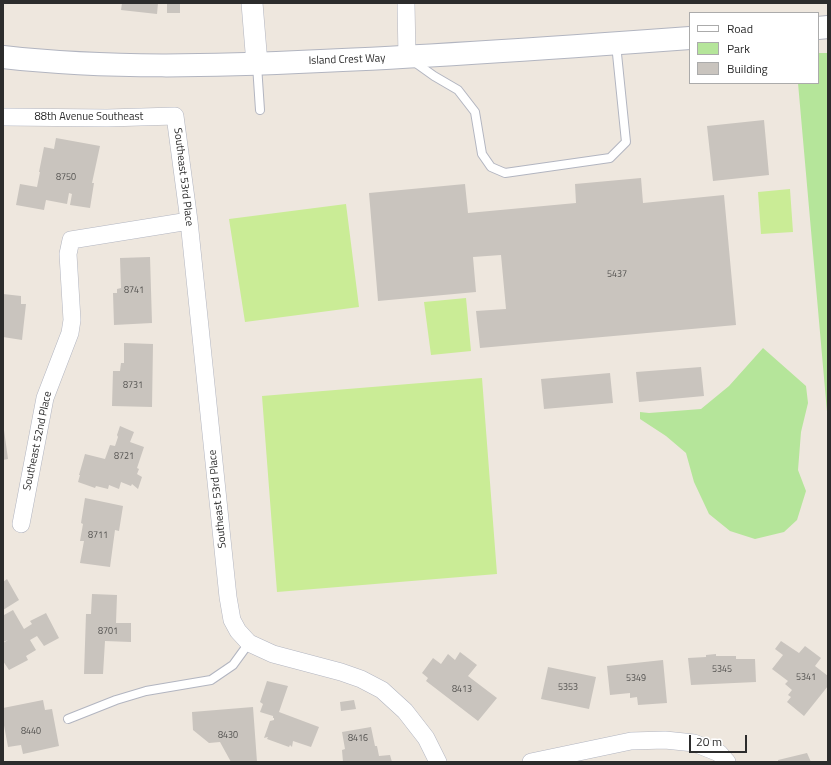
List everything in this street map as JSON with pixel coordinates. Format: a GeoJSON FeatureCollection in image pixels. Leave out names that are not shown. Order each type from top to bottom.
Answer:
{"type":"FeatureCollection","features":[{"type":"Feature","properties":{"kind":"main road","name":"Island Crest Way"},"geometry":{"type":"LineString","coordinates":[[3,57],[50,62],[122,65],[169,66],[257,64],[407,57],[689,38]]}},
{"type":"Feature","properties":{"kind":"street"},"geometry":{"type":"LineString","coordinates":[[252,3],[257,64]]}},
{"type":"Feature","properties":{"kind":"street"},"geometry":{"type":"LineString","coordinates":[[406,3],[407,57]]}},
{"type":"Feature","properties":{"kind":"street","name":"88th Avenue Southeast"},"geometry":{"type":"LineString","coordinates":[[3,117],[107,118],[175,116]]}},
{"type":"Feature","properties":{"kind":"street","name":"Southeast 53rd Place"},"geometry":{"type":"LineString","coordinates":[[175,116],[189,221],[228,597],[232,620],[238,631],[250,643],[273,654],[341,672],[361,679],[382,690],[405,711],[426,738],[438,762]]}},
{"type":"Feature","properties":{"kind":"street","name":"Southeast 52nd Place"},"geometry":{"type":"LineString","coordinates":[[21,524],[45,398],[70,333],[72,320],[68,254],[71,240],[189,221]]}},
{"type":"Feature","properties":{"kind":"street"},"geometry":{"type":"LineString","coordinates":[[531,762],[631,740],[665,740],[694,743],[719,752],[727,762]]}},
{"type":"Feature","properties":{"kind":"lane"},"geometry":{"type":"LineString","coordinates":[[407,57],[434,76],[458,90],[475,112],[482,154],[491,168],[505,173],[610,158],[626,142],[616,43]]}},
{"type":"Feature","properties":{"kind":"lane"},"geometry":{"type":"LineString","coordinates":[[257,64],[260,110]]}},
{"type":"Feature","properties":{"kind":"lane"},"geometry":{"type":"LineString","coordinates":[[68,719],[116,700],[146,691],[211,680],[233,665],[250,643]]}},
{"type":"Feature","properties":{"kind":"green space"},"geometry":{"type":"Polygon","coordinates":[[[819,53],[828,53],[828,423],[798,84],[819,84],[819,53]]]}},
{"type":"Feature","properties":{"kind":"green space"},"geometry":{"type":"Polygon","coordinates":[[[790,189],[793,232],[761,234],[758,192],[790,189]]]}},
{"type":"Feature","properties":{"kind":"green space"},"geometry":{"type":"Polygon","coordinates":[[[346,204],[359,307],[245,322],[229,219],[346,204]]]}},
{"type":"Feature","properties":{"kind":"green space"},"geometry":{"type":"Polygon","coordinates":[[[466,298],[471,351],[431,355],[424,302],[466,298]]]}},
{"type":"Feature","properties":{"kind":"green space"},"geometry":{"type":"Polygon","coordinates":[[[763,348],[806,386],[808,403],[801,432],[798,470],[806,491],[797,520],[784,532],[755,539],[730,531],[709,514],[694,482],[686,453],[666,436],[640,419],[640,412],[649,413],[701,409],[729,386],[763,348]]]}},
{"type":"Feature","properties":{"kind":"green space"},"geometry":{"type":"Polygon","coordinates":[[[482,378],[497,574],[277,592],[262,396],[482,378]]]}},
{"type":"Feature","properties":{"kind":"building"},"geometry":{"type":"Polygon","coordinates":[[[122,3],[158,3],[157,14],[121,10],[122,3]]]}},
{"type":"Feature","properties":{"kind":"building"},"geometry":{"type":"Polygon","coordinates":[[[167,4],[180,4],[180,13],[167,13],[167,4]]]}},
{"type":"Feature","properties":{"kind":"building"},"geometry":{"type":"Polygon","coordinates":[[[764,120],[769,175],[713,181],[707,126],[764,120]]]}},
{"type":"Feature","properties":{"kind":"building"},"geometry":{"type":"Polygon","coordinates":[[[56,138],[100,146],[92,183],[94,183],[90,208],[70,205],[72,194],[69,193],[67,204],[46,200],[44,210],[16,205],[20,184],[37,187],[44,147],[54,149],[56,138]]]}},
{"type":"Feature","properties":{"kind":"building"},"geometry":{"type":"Polygon","coordinates":[[[641,178],[643,203],[724,195],[736,325],[480,348],[476,311],[506,309],[501,255],[473,257],[476,292],[378,301],[369,193],[465,184],[468,213],[576,203],[575,184],[641,178]]]}},
{"type":"Feature","properties":{"kind":"building"},"geometry":{"type":"Polygon","coordinates":[[[150,257],[152,323],[114,325],[113,293],[117,293],[117,289],[121,288],[120,258],[150,257]]]}},
{"type":"Feature","properties":{"kind":"building"},"geometry":{"type":"Polygon","coordinates":[[[3,294],[21,296],[21,304],[26,304],[22,340],[3,337],[3,294]]]}},
{"type":"Feature","properties":{"kind":"building"},"geometry":{"type":"Polygon","coordinates":[[[124,343],[153,344],[152,407],[112,406],[113,371],[120,371],[121,363],[124,363],[124,343]]]}},
{"type":"Feature","properties":{"kind":"building"},"geometry":{"type":"Polygon","coordinates":[[[701,367],[704,396],[639,402],[636,372],[701,367]]]}},
{"type":"Feature","properties":{"kind":"building"},"geometry":{"type":"Polygon","coordinates":[[[610,373],[613,403],[544,409],[541,379],[610,373]]]}},
{"type":"Feature","properties":{"kind":"building"},"geometry":{"type":"Polygon","coordinates":[[[120,426],[134,432],[130,442],[144,447],[137,468],[139,469],[137,474],[142,477],[138,489],[132,484],[131,486],[121,482],[119,489],[109,485],[108,489],[96,486],[95,488],[78,482],[85,454],[105,459],[110,445],[115,446],[120,426]]]}},
{"type":"Feature","properties":{"kind":"building"},"geometry":{"type":"Polygon","coordinates":[[[3,430],[8,459],[3,460],[3,430]]]}},
{"type":"Feature","properties":{"kind":"building"},"geometry":{"type":"Polygon","coordinates":[[[85,498],[123,506],[119,531],[115,530],[110,567],[80,563],[84,541],[80,541],[85,498]]]}},
{"type":"Feature","properties":{"kind":"building"},"geometry":{"type":"Polygon","coordinates":[[[7,579],[19,600],[3,610],[3,582],[7,579]]]}},
{"type":"Feature","properties":{"kind":"building"},"geometry":{"type":"Polygon","coordinates":[[[92,594],[117,595],[116,623],[131,623],[131,642],[105,641],[103,674],[84,674],[86,614],[91,614],[92,594]]]}},
{"type":"Feature","properties":{"kind":"building"},"geometry":{"type":"Polygon","coordinates":[[[13,610],[24,629],[32,624],[30,621],[46,613],[59,638],[44,646],[37,636],[30,640],[36,650],[26,656],[28,660],[9,670],[3,661],[3,643],[8,640],[3,642],[3,613],[4,615],[13,610]]]}},
{"type":"Feature","properties":{"kind":"building"},"geometry":{"type":"Polygon","coordinates":[[[781,641],[799,653],[805,646],[821,658],[815,666],[828,676],[828,686],[804,716],[787,702],[791,697],[788,695],[792,690],[785,684],[788,681],[772,669],[783,655],[775,649],[781,641]]]}},
{"type":"Feature","properties":{"kind":"building"},"geometry":{"type":"Polygon","coordinates":[[[460,652],[477,665],[468,676],[497,698],[478,721],[426,681],[428,678],[422,673],[433,658],[441,664],[448,654],[455,660],[460,652]]]}},
{"type":"Feature","properties":{"kind":"building"},"geometry":{"type":"Polygon","coordinates":[[[716,654],[716,656],[736,656],[736,659],[755,659],[756,682],[691,685],[688,658],[706,657],[706,655],[716,654]]]}},
{"type":"Feature","properties":{"kind":"building"},"geometry":{"type":"Polygon","coordinates":[[[663,660],[667,703],[638,705],[637,697],[630,698],[630,693],[610,695],[607,666],[663,660]]]}},
{"type":"Feature","properties":{"kind":"building"},"geometry":{"type":"Polygon","coordinates":[[[548,667],[596,677],[589,709],[541,699],[548,667]]]}},
{"type":"Feature","properties":{"kind":"building"},"geometry":{"type":"Polygon","coordinates":[[[267,681],[288,686],[279,712],[319,727],[311,747],[293,741],[292,747],[290,745],[289,747],[267,739],[268,737],[264,738],[270,721],[274,720],[273,716],[260,712],[263,704],[260,702],[267,681]]]}},
{"type":"Feature","properties":{"kind":"building"},"geometry":{"type":"Polygon","coordinates":[[[43,700],[45,710],[52,709],[59,746],[23,754],[21,745],[8,747],[3,720],[3,708],[43,700]]]}},
{"type":"Feature","properties":{"kind":"building"},"geometry":{"type":"Polygon","coordinates":[[[354,700],[356,709],[341,711],[340,702],[354,700]]]}},
{"type":"Feature","properties":{"kind":"building"},"geometry":{"type":"Polygon","coordinates":[[[253,707],[257,762],[231,762],[220,742],[209,743],[193,730],[192,712],[253,707]]]}},
{"type":"Feature","properties":{"kind":"building"},"geometry":{"type":"Polygon","coordinates":[[[371,727],[379,756],[390,755],[392,762],[343,762],[342,750],[345,749],[342,732],[371,727]]]}},
{"type":"Feature","properties":{"kind":"building"},"geometry":{"type":"Polygon","coordinates":[[[807,753],[811,762],[778,762],[778,760],[807,753]]]}}]}
